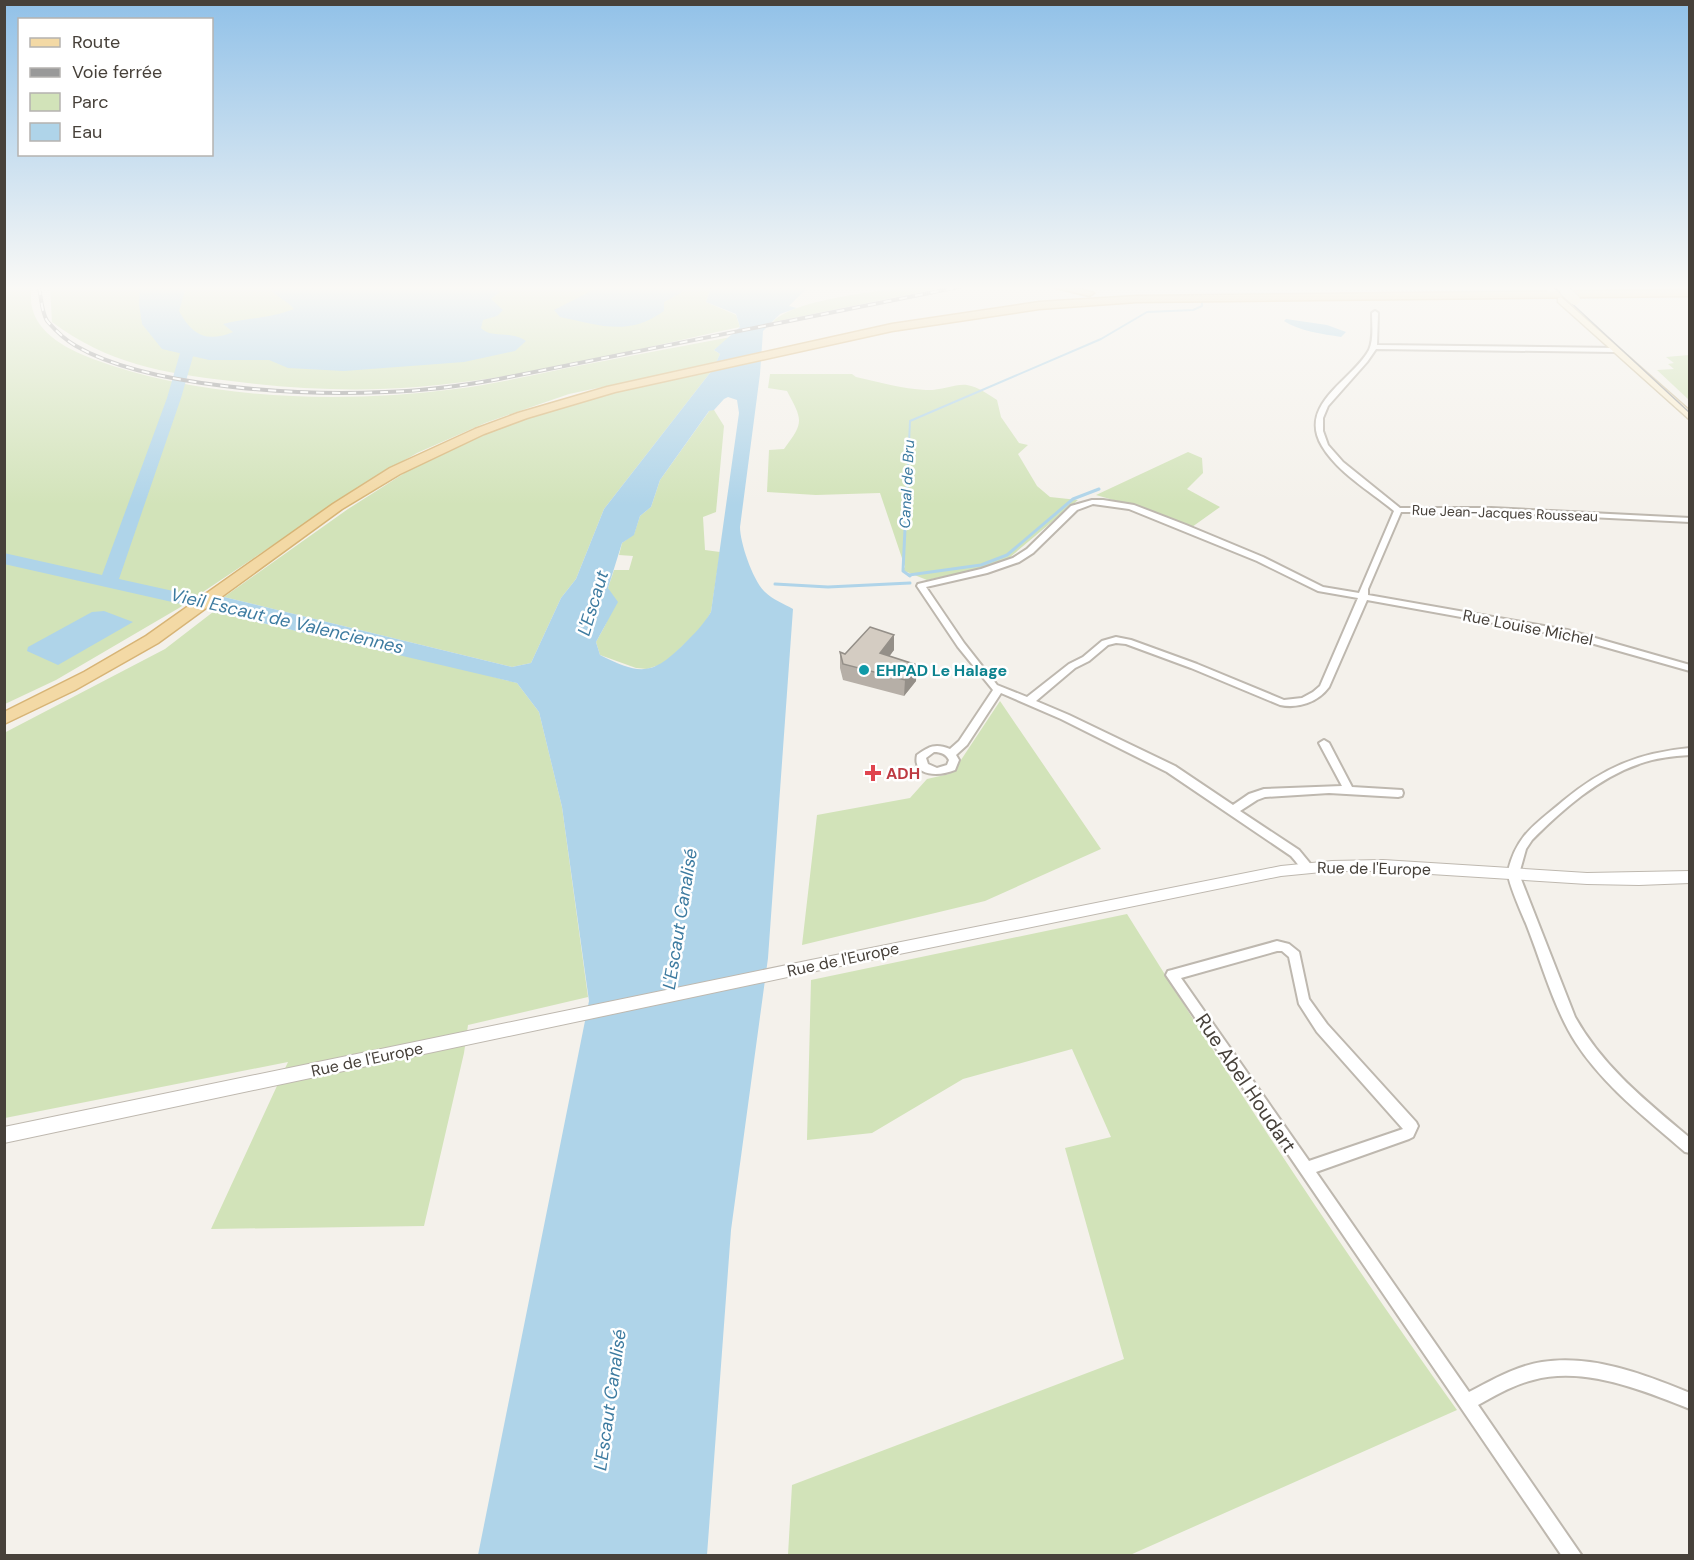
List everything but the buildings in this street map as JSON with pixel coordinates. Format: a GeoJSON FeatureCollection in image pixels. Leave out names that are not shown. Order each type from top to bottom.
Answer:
{"type":"FeatureCollection","features":[{"type":"Feature","properties":{"kind":"main road"},"geometry":{"type":"LineString","coordinates":[[4,719],[93,673],[182,619],[348,500],[393,472],[446,445],[512,418],[562,401],[736,360]]}},
{"type":"Feature","properties":{"kind":"main road"},"geometry":{"type":"LineString","coordinates":[[1627,360],[1689,417]]}},
{"type":"Feature","properties":{"kind":"main road"},"geometry":{"type":"LineString","coordinates":[[1638,360],[1689,409]]}},
{"type":"Feature","properties":{"kind":"street"},"geometry":{"type":"LineString","coordinates":[[1362,360],[1331,396],[1320,416],[1318,428],[1323,442],[1335,457],[1398,510]]}},
{"type":"Feature","properties":{"kind":"street"},"geometry":{"type":"LineString","coordinates":[[1307,867],[1295,853],[1171,769],[1065,717],[998,690],[989,683],[921,586],[989,570],[1020,558],[1074,508],[1097,501],[1131,507],[1183,527],[1248,553],[1321,590],[1364,598]]}},
{"type":"Feature","properties":{"kind":"street","name":"Rue Jean-Jacques Rousseau"},"geometry":{"type":"LineString","coordinates":[[1029,702],[1072,666],[1116,640],[1128,642],[1194,666],[1278,702],[1298,703],[1318,693],[1324,687],[1364,598],[1364,589],[1398,510],[1491,510],[1689,520]]}},
{"type":"Feature","properties":{"kind":"street","name":"Rue Louise Michel"},"geometry":{"type":"LineString","coordinates":[[1364,598],[1567,633],[1689,668]]}},
{"type":"Feature","properties":{"kind":"street"},"geometry":{"type":"LineString","coordinates":[[951,754],[963,743],[998,690]]}},
{"type":"Feature","properties":{"kind":"street"},"geometry":{"type":"LineString","coordinates":[[1324,743],[1349,790]]}},
{"type":"Feature","properties":{"kind":"street"},"geometry":{"type":"LineString","coordinates":[[1689,751],[1638,759],[1615,768],[1593,781],[1528,837],[1521,848],[1513,874],[1569,1019],[1584,1044],[1615,1082],[1689,1147]]}},
{"type":"Feature","properties":{"kind":"street"},"geometry":{"type":"LineString","coordinates":[[1232,811],[1253,797],[1264,793],[1349,790],[1398,792]]}},
{"type":"Feature","properties":{"kind":"street","name":"Rue de l'Europe"},"geometry":{"type":"LineString","coordinates":[[4,1135],[811,966],[1239,878],[1307,867],[1375,865],[1602,880],[1689,877]]}},
{"type":"Feature","properties":{"kind":"street","name":"Rue Abel Houdart"},"geometry":{"type":"LineString","coordinates":[[1277,946],[1289,949],[1297,958],[1300,990],[1307,1006],[1337,1047],[1411,1126],[1408,1133],[1404,1135],[1305,1169],[1172,975],[1277,946]]}},
{"type":"Feature","properties":{"kind":"street"},"geometry":{"type":"LineString","coordinates":[[1305,1169],[1394,1299],[1468,1401],[1572,1556]]}},
{"type":"Feature","properties":{"kind":"street"},"geometry":{"type":"LineString","coordinates":[[1468,1401],[1521,1375],[1543,1369],[1566,1368],[1630,1381],[1689,1401]]}},
{"type":"Feature","properties":{"kind":"green space"},"geometry":{"type":"Polygon","coordinates":[[[5,360],[95,360],[136,373],[180,383],[272,395],[318,397],[410,394],[455,389],[610,360],[717,360],[716,363],[569,394],[485,423],[417,453],[367,482],[179,608],[56,680],[5,704],[5,360]]]}},
{"type":"Feature","properties":{"kind":"green space"},"geometry":{"type":"Polygon","coordinates":[[[124,360],[589,360],[458,383],[370,389],[301,388],[254,384],[182,374],[124,360]]]}},
{"type":"Feature","properties":{"kind":"green space"},"geometry":{"type":"Polygon","coordinates":[[[1670,360],[1690,360],[1689,400],[1657,370],[1674,369],[1668,364],[1674,363],[1670,360]]]}},
{"type":"Feature","properties":{"kind":"green space"},"geometry":{"type":"Polygon","coordinates":[[[713,369],[604,509],[576,579],[561,598],[531,663],[512,667],[224,597],[348,509],[414,467],[479,436],[570,403],[713,369]]]}},
{"type":"Feature","properties":{"kind":"green space"},"geometry":{"type":"Polygon","coordinates":[[[770,374],[852,374],[856,377],[891,385],[926,390],[963,385],[975,387],[997,400],[1001,417],[1019,443],[1028,445],[1018,454],[1037,486],[1050,497],[1078,500],[1009,558],[982,568],[927,580],[902,570],[905,567],[880,493],[816,495],[767,492],[769,450],[784,449],[795,433],[799,421],[787,391],[768,388],[770,374]]]}},
{"type":"Feature","properties":{"kind":"green space"},"geometry":{"type":"Polygon","coordinates":[[[710,410],[714,410],[724,426],[716,512],[703,517],[705,550],[720,552],[711,612],[703,626],[665,663],[647,669],[636,668],[600,655],[596,642],[611,609],[611,595],[608,588],[614,570],[629,570],[633,556],[619,555],[622,543],[634,534],[640,516],[651,507],[660,480],[710,410]]]}},
{"type":"Feature","properties":{"kind":"green space"},"geometry":{"type":"Polygon","coordinates":[[[1188,452],[1202,458],[1203,473],[1187,489],[1220,507],[1192,527],[1148,510],[1096,495],[1188,452]]]}},
{"type":"Feature","properties":{"kind":"green space"},"geometry":{"type":"Polygon","coordinates":[[[213,612],[453,666],[517,683],[539,712],[562,807],[588,997],[468,1025],[464,1053],[424,1226],[211,1229],[288,1062],[5,1118],[4,733],[165,649],[213,612]]]}},
{"type":"Feature","properties":{"kind":"green space"},"geometry":{"type":"Polygon","coordinates":[[[1000,701],[1101,849],[985,901],[802,945],[817,815],[910,798],[927,779],[949,774],[957,766],[1000,701]]]}},
{"type":"Feature","properties":{"kind":"green space"},"geometry":{"type":"Polygon","coordinates":[[[1127,914],[1288,1165],[1457,1410],[1130,1555],[788,1555],[792,1485],[1124,1359],[1065,1148],[1111,1137],[1072,1049],[963,1079],[872,1133],[807,1140],[811,980],[1127,914]]]}},
{"type":"Feature","properties":{"kind":"water"},"geometry":{"type":"Polygon","coordinates":[[[209,360],[474,360],[344,371],[288,368],[269,360],[209,360]]]}},
{"type":"Feature","properties":{"kind":"water"},"geometry":{"type":"Polygon","coordinates":[[[717,360],[761,360],[740,527],[748,561],[760,587],[771,597],[793,609],[768,958],[731,1230],[707,1555],[478,1555],[589,1001],[562,807],[539,712],[517,683],[207,610],[224,597],[512,667],[531,663],[561,598],[576,579],[604,509],[713,369],[717,360]],[[728,397],[714,410],[709,411],[660,480],[651,507],[640,516],[634,535],[622,543],[608,588],[618,602],[596,642],[600,655],[636,669],[654,667],[684,644],[711,612],[739,413],[737,400],[728,397]]]}},
{"type":"Feature","properties":{"kind":"water"},"geometry":{"type":"Polygon","coordinates":[[[104,611],[133,622],[58,665],[27,651],[28,647],[92,612],[104,611]]]}},
{"type":"Feature","properties":{"kind":"waterway"},"geometry":{"type":"LineString","coordinates":[[109,582],[174,398],[185,360]]}},
{"type":"Feature","properties":{"kind":"waterway","name":"Canal de Bru"},"geometry":{"type":"LineString","coordinates":[[907,488],[910,421],[1053,360]]}},
{"type":"Feature","properties":{"kind":"waterway","name":"Canal de Bru"},"geometry":{"type":"LineString","coordinates":[[907,487],[903,571],[910,576]]}},
{"type":"Feature","properties":{"kind":"waterway","name":"Canal de Bru"},"geometry":{"type":"LineString","coordinates":[[909,575],[981,565],[1007,555],[1073,499],[1099,489]]}},
{"type":"Feature","properties":{"kind":"waterway","name":"Vieil Escaut de Valenciennes"},"geometry":{"type":"LineString","coordinates":[[4,558],[109,582]]}},
{"type":"Feature","properties":{"kind":"waterway","name":"Vieil Escaut de Valenciennes"},"geometry":{"type":"LineString","coordinates":[[109,582],[243,612]]}},
{"type":"Feature","properties":{"kind":"waterway"},"geometry":{"type":"LineString","coordinates":[[775,584],[828,587],[910,583]]}},
{"type":"Feature","properties":{"kind":"tram line"},"geometry":{"type":"LineString","coordinates":[[1633,360],[1690,413]]}},
{"type":"Feature","properties":{"kind":"railway"},"geometry":{"type":"LineString","coordinates":[[107,360],[184,380],[226,386],[351,393],[442,388],[485,382],[596,360]]}},
{"type":"Feature","properties":{"kind":"place","name":"EHPAD Le Halage"},"geometry":{"type":"Point","coordinates":[864,670]}},
{"type":"Feature","properties":{"kind":"place","name":"ADH"},"geometry":{"type":"Point","coordinates":[873,773]}},
{"type":"Feature","properties":{"kind":"water label","name":"L'Escaut"},"geometry":{"type":"Point","coordinates":[593,603]}},
{"type":"Feature","properties":{"kind":"water label","name":"L'Escaut Canalisé"},"geometry":{"type":"Point","coordinates":[680,919]}},
{"type":"Feature","properties":{"kind":"water label","name":"L'Escaut Canalisé"},"geometry":{"type":"Point","coordinates":[610,1400]}}]}
